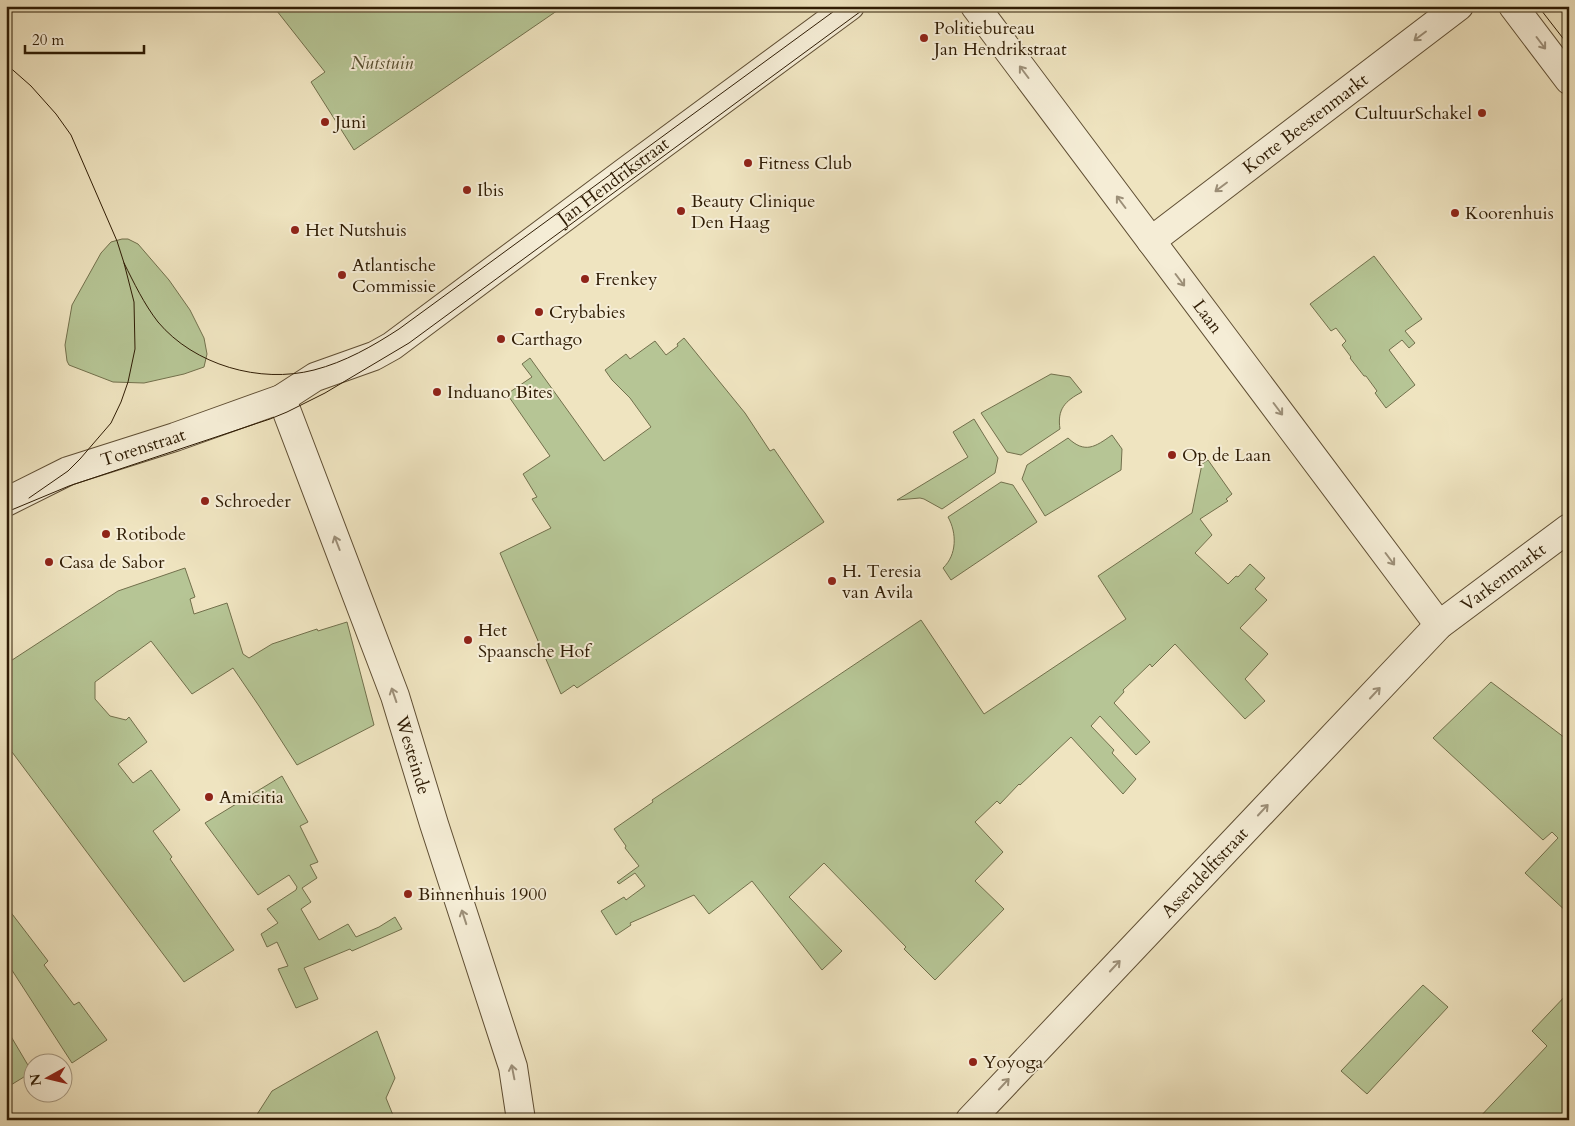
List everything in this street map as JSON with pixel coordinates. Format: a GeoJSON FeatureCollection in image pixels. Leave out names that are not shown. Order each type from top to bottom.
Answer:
{"type":"FeatureCollection","features":[{"type":"Feature","properties":{"kind":"street","name":"Jan Hendrikstraat"},"geometry":{"type":"LineString","coordinates":[[281,399],[310,395],[357,372],[374,356],[392,346],[850,6]]}},
{"type":"Feature","properties":{"kind":"street","name":"Laan"},"geometry":{"type":"LineString","coordinates":[[975,6],[1439,625]]}},
{"type":"Feature","properties":{"kind":"street","name":"Korte Beestenmarkt"},"geometry":{"type":"LineString","coordinates":[[1151,241],[1459,6]]}},
{"type":"Feature","properties":{"kind":"street"},"geometry":{"type":"LineString","coordinates":[[1512,6],[1569,80]]}},
{"type":"Feature","properties":{"kind":"street","name":"Torenstraat"},"geometry":{"type":"LineString","coordinates":[[6,502],[68,471],[175,437],[281,399]]}},
{"type":"Feature","properties":{"kind":"street","name":"Westeinde"},"geometry":{"type":"LineString","coordinates":[[281,399],[395,696],[434,824],[513,1067],[522,1120]]}},
{"type":"Feature","properties":{"kind":"street","name":"Varkenmarkt"},"geometry":{"type":"LineString","coordinates":[[1439,625],[1569,528]]}},
{"type":"Feature","properties":{"kind":"street","name":"Assendelftstraat"},"geometry":{"type":"LineString","coordinates":[[970,1120],[1439,625]]}},
{"type":"Feature","properties":{"kind":"green space","name":"Nutstuin"},"geometry":{"type":"Polygon","coordinates":[[[273,6],[564,6],[354,150],[311,82],[325,72],[273,6]]]}},
{"type":"Feature","properties":{"kind":"green space"},"geometry":{"type":"Polygon","coordinates":[[[128,239],[138,244],[169,280],[190,310],[204,338],[207,354],[204,367],[184,374],[144,383],[113,382],[69,365],[65,345],[72,305],[101,253],[111,242],[128,239]]]}},
{"type":"Feature","properties":{"kind":"green space"},"geometry":{"type":"Polygon","coordinates":[[[1374,256],[1422,319],[1405,331],[1415,343],[1409,348],[1402,340],[1389,350],[1415,385],[1386,408],[1375,393],[1377,391],[1350,358],[1342,345],[1346,341],[1336,328],[1331,331],[1310,304],[1374,256]]]}},
{"type":"Feature","properties":{"kind":"green space"},"geometry":{"type":"Polygon","coordinates":[[[684,338],[745,413],[770,451],[774,449],[824,522],[577,688],[574,685],[561,694],[500,553],[551,528],[532,499],[537,497],[523,474],[550,456],[507,394],[532,377],[522,364],[530,358],[604,461],[651,427],[630,398],[605,370],[626,354],[630,359],[655,341],[666,355],[678,346],[677,344],[684,338]]]}},
{"type":"Feature","properties":{"kind":"green space"},"geometry":{"type":"Polygon","coordinates":[[[1051,374],[1070,377],[1082,392],[1067,402],[1061,411],[1060,429],[1021,455],[1007,452],[981,413],[1051,374]]]}},
{"type":"Feature","properties":{"kind":"green space"},"geometry":{"type":"Polygon","coordinates":[[[974,419],[998,458],[995,473],[942,509],[920,498],[897,500],[968,457],[953,432],[974,419]]]}},
{"type":"Feature","properties":{"kind":"green space"},"geometry":{"type":"Polygon","coordinates":[[[1112,435],[1122,449],[1121,470],[1045,516],[1022,479],[1027,465],[1068,438],[1080,446],[1090,447],[1112,435]]]}},
{"type":"Feature","properties":{"kind":"green space"},"geometry":{"type":"Polygon","coordinates":[[[1208,460],[1232,494],[1226,499],[1228,501],[1200,519],[1212,535],[1195,553],[1228,584],[1236,576],[1238,577],[1250,564],[1265,578],[1255,589],[1267,600],[1240,628],[1268,654],[1245,679],[1265,701],[1245,719],[1175,644],[1152,667],[1150,664],[1123,690],[1124,692],[1114,703],[1150,742],[1136,755],[1100,716],[1091,726],[1114,750],[1112,753],[1136,779],[1123,794],[1071,737],[1019,784],[1000,804],[997,801],[975,822],[1003,852],[975,881],[1004,909],[935,980],[904,949],[906,947],[824,863],[789,897],[842,951],[822,970],[752,881],[709,914],[694,895],[630,923],[631,925],[616,935],[601,911],[624,897],[626,900],[645,886],[635,873],[619,884],[617,882],[639,866],[625,848],[626,846],[614,829],[653,802],[652,800],[921,620],[984,714],[1126,619],[1098,576],[1192,513],[1202,464],[1208,460]]]}},
{"type":"Feature","properties":{"kind":"green space"},"geometry":{"type":"Polygon","coordinates":[[[1001,482],[1013,485],[1037,522],[951,580],[943,568],[951,557],[954,544],[953,530],[948,517],[1001,482]]]}},
{"type":"Feature","properties":{"kind":"green space"},"geometry":{"type":"Polygon","coordinates":[[[185,568],[195,597],[190,599],[194,614],[227,603],[243,654],[249,658],[272,644],[317,629],[318,631],[347,622],[374,725],[297,765],[233,668],[192,694],[151,641],[95,682],[95,699],[110,716],[126,720],[129,717],[147,742],[118,764],[133,783],[151,770],[180,810],[153,831],[172,857],[170,859],[234,950],[184,982],[12,752],[6,756],[6,664],[118,591],[185,568]]]}},
{"type":"Feature","properties":{"kind":"green space"},"geometry":{"type":"Polygon","coordinates":[[[1491,682],[1569,741],[1569,914],[1525,873],[1558,838],[1552,832],[1543,840],[1433,738],[1491,682]]]}},
{"type":"Feature","properties":{"kind":"green space"},"geometry":{"type":"Polygon","coordinates":[[[282,776],[308,822],[300,826],[318,862],[310,865],[317,878],[302,888],[311,902],[301,909],[319,940],[348,924],[356,937],[379,927],[395,917],[402,929],[352,951],[350,949],[304,968],[318,999],[296,1008],[278,969],[288,966],[277,942],[267,947],[261,934],[278,923],[267,909],[296,890],[297,887],[289,875],[258,895],[205,823],[282,776]]]}},
{"type":"Feature","properties":{"kind":"green space"},"geometry":{"type":"Polygon","coordinates":[[[6,906],[48,961],[44,965],[74,1005],[79,1002],[107,1040],[72,1063],[72,1054],[66,1054],[6,961],[6,906]]]}},
{"type":"Feature","properties":{"kind":"green space"},"geometry":{"type":"Polygon","coordinates":[[[1423,985],[1448,1007],[1367,1094],[1341,1071],[1423,985]]]}},
{"type":"Feature","properties":{"kind":"green space"},"geometry":{"type":"Polygon","coordinates":[[[1569,992],[1569,1120],[1477,1120],[1547,1046],[1532,1031],[1569,992]]]}},
{"type":"Feature","properties":{"kind":"green space"},"geometry":{"type":"Polygon","coordinates":[[[6,1028],[22,1055],[22,1078],[6,1088],[6,1028]]]}},
{"type":"Feature","properties":{"kind":"green space"},"geometry":{"type":"Polygon","coordinates":[[[377,1031],[395,1078],[386,1098],[395,1120],[258,1120],[256,1116],[272,1091],[377,1031]]]}},
{"type":"Feature","properties":{"kind":"tram line"},"geometry":{"type":"LineString","coordinates":[[124,263],[135,286],[158,322],[190,350],[209,360],[250,372],[272,374],[293,374],[337,363],[399,329],[841,6]]}},
{"type":"Feature","properties":{"kind":"tram line"},"geometry":{"type":"LineString","coordinates":[[9,511],[69,486],[270,419],[325,393],[409,343],[868,6]]}},
{"type":"Feature","properties":{"kind":"tram line"},"geometry":{"type":"LineString","coordinates":[[1538,6],[1569,46]]}},
{"type":"Feature","properties":{"kind":"tram line"},"geometry":{"type":"LineString","coordinates":[[6,64],[31,86],[56,114],[71,135],[117,241],[134,302],[135,349],[128,382],[111,423],[68,471],[29,498]]}},
{"type":"Feature","properties":{"kind":"place","name":"Politiebureau Jan Hendrikstraat"},"geometry":{"type":"Point","coordinates":[924,38]}},
{"type":"Feature","properties":{"kind":"place","name":"CultuurSchakel"},"geometry":{"type":"Point","coordinates":[1482,113]}},
{"type":"Feature","properties":{"kind":"place","name":"Juni"},"geometry":{"type":"Point","coordinates":[325,122]}},
{"type":"Feature","properties":{"kind":"place","name":"Fitness Club"},"geometry":{"type":"Point","coordinates":[748,163]}},
{"type":"Feature","properties":{"kind":"place","name":"Ibis"},"geometry":{"type":"Point","coordinates":[467,190]}},
{"type":"Feature","properties":{"kind":"place","name":"Beauty Clinique Den Haag"},"geometry":{"type":"Point","coordinates":[681,211]}},
{"type":"Feature","properties":{"kind":"place","name":"Koorenhuis"},"geometry":{"type":"Point","coordinates":[1455,213]}},
{"type":"Feature","properties":{"kind":"place","name":"Het Nutshuis"},"geometry":{"type":"Point","coordinates":[295,230]}},
{"type":"Feature","properties":{"kind":"place","name":"Atlantische Commissie"},"geometry":{"type":"Point","coordinates":[342,275]}},
{"type":"Feature","properties":{"kind":"place","name":"Frenkey"},"geometry":{"type":"Point","coordinates":[585,279]}},
{"type":"Feature","properties":{"kind":"place","name":"Crybabies"},"geometry":{"type":"Point","coordinates":[539,312]}},
{"type":"Feature","properties":{"kind":"place","name":"Carthago"},"geometry":{"type":"Point","coordinates":[501,339]}},
{"type":"Feature","properties":{"kind":"place","name":"Induano Bites"},"geometry":{"type":"Point","coordinates":[437,392]}},
{"type":"Feature","properties":{"kind":"place","name":"Op de Laan"},"geometry":{"type":"Point","coordinates":[1172,455]}},
{"type":"Feature","properties":{"kind":"place","name":"Schroeder"},"geometry":{"type":"Point","coordinates":[205,501]}},
{"type":"Feature","properties":{"kind":"place","name":"Rotibode"},"geometry":{"type":"Point","coordinates":[106,534]}},
{"type":"Feature","properties":{"kind":"place","name":"Casa de Sabor"},"geometry":{"type":"Point","coordinates":[49,562]}},
{"type":"Feature","properties":{"kind":"place","name":"H. Teresia van Avila"},"geometry":{"type":"Point","coordinates":[832,581]}},
{"type":"Feature","properties":{"kind":"place","name":"Het Spaansche Hof"},"geometry":{"type":"Point","coordinates":[468,640]}},
{"type":"Feature","properties":{"kind":"place","name":"Amicitia"},"geometry":{"type":"Point","coordinates":[209,797]}},
{"type":"Feature","properties":{"kind":"place","name":"Binnenhuis 1900"},"geometry":{"type":"Point","coordinates":[408,894]}},
{"type":"Feature","properties":{"kind":"place","name":"Yoyoga"},"geometry":{"type":"Point","coordinates":[973,1062]}}]}
